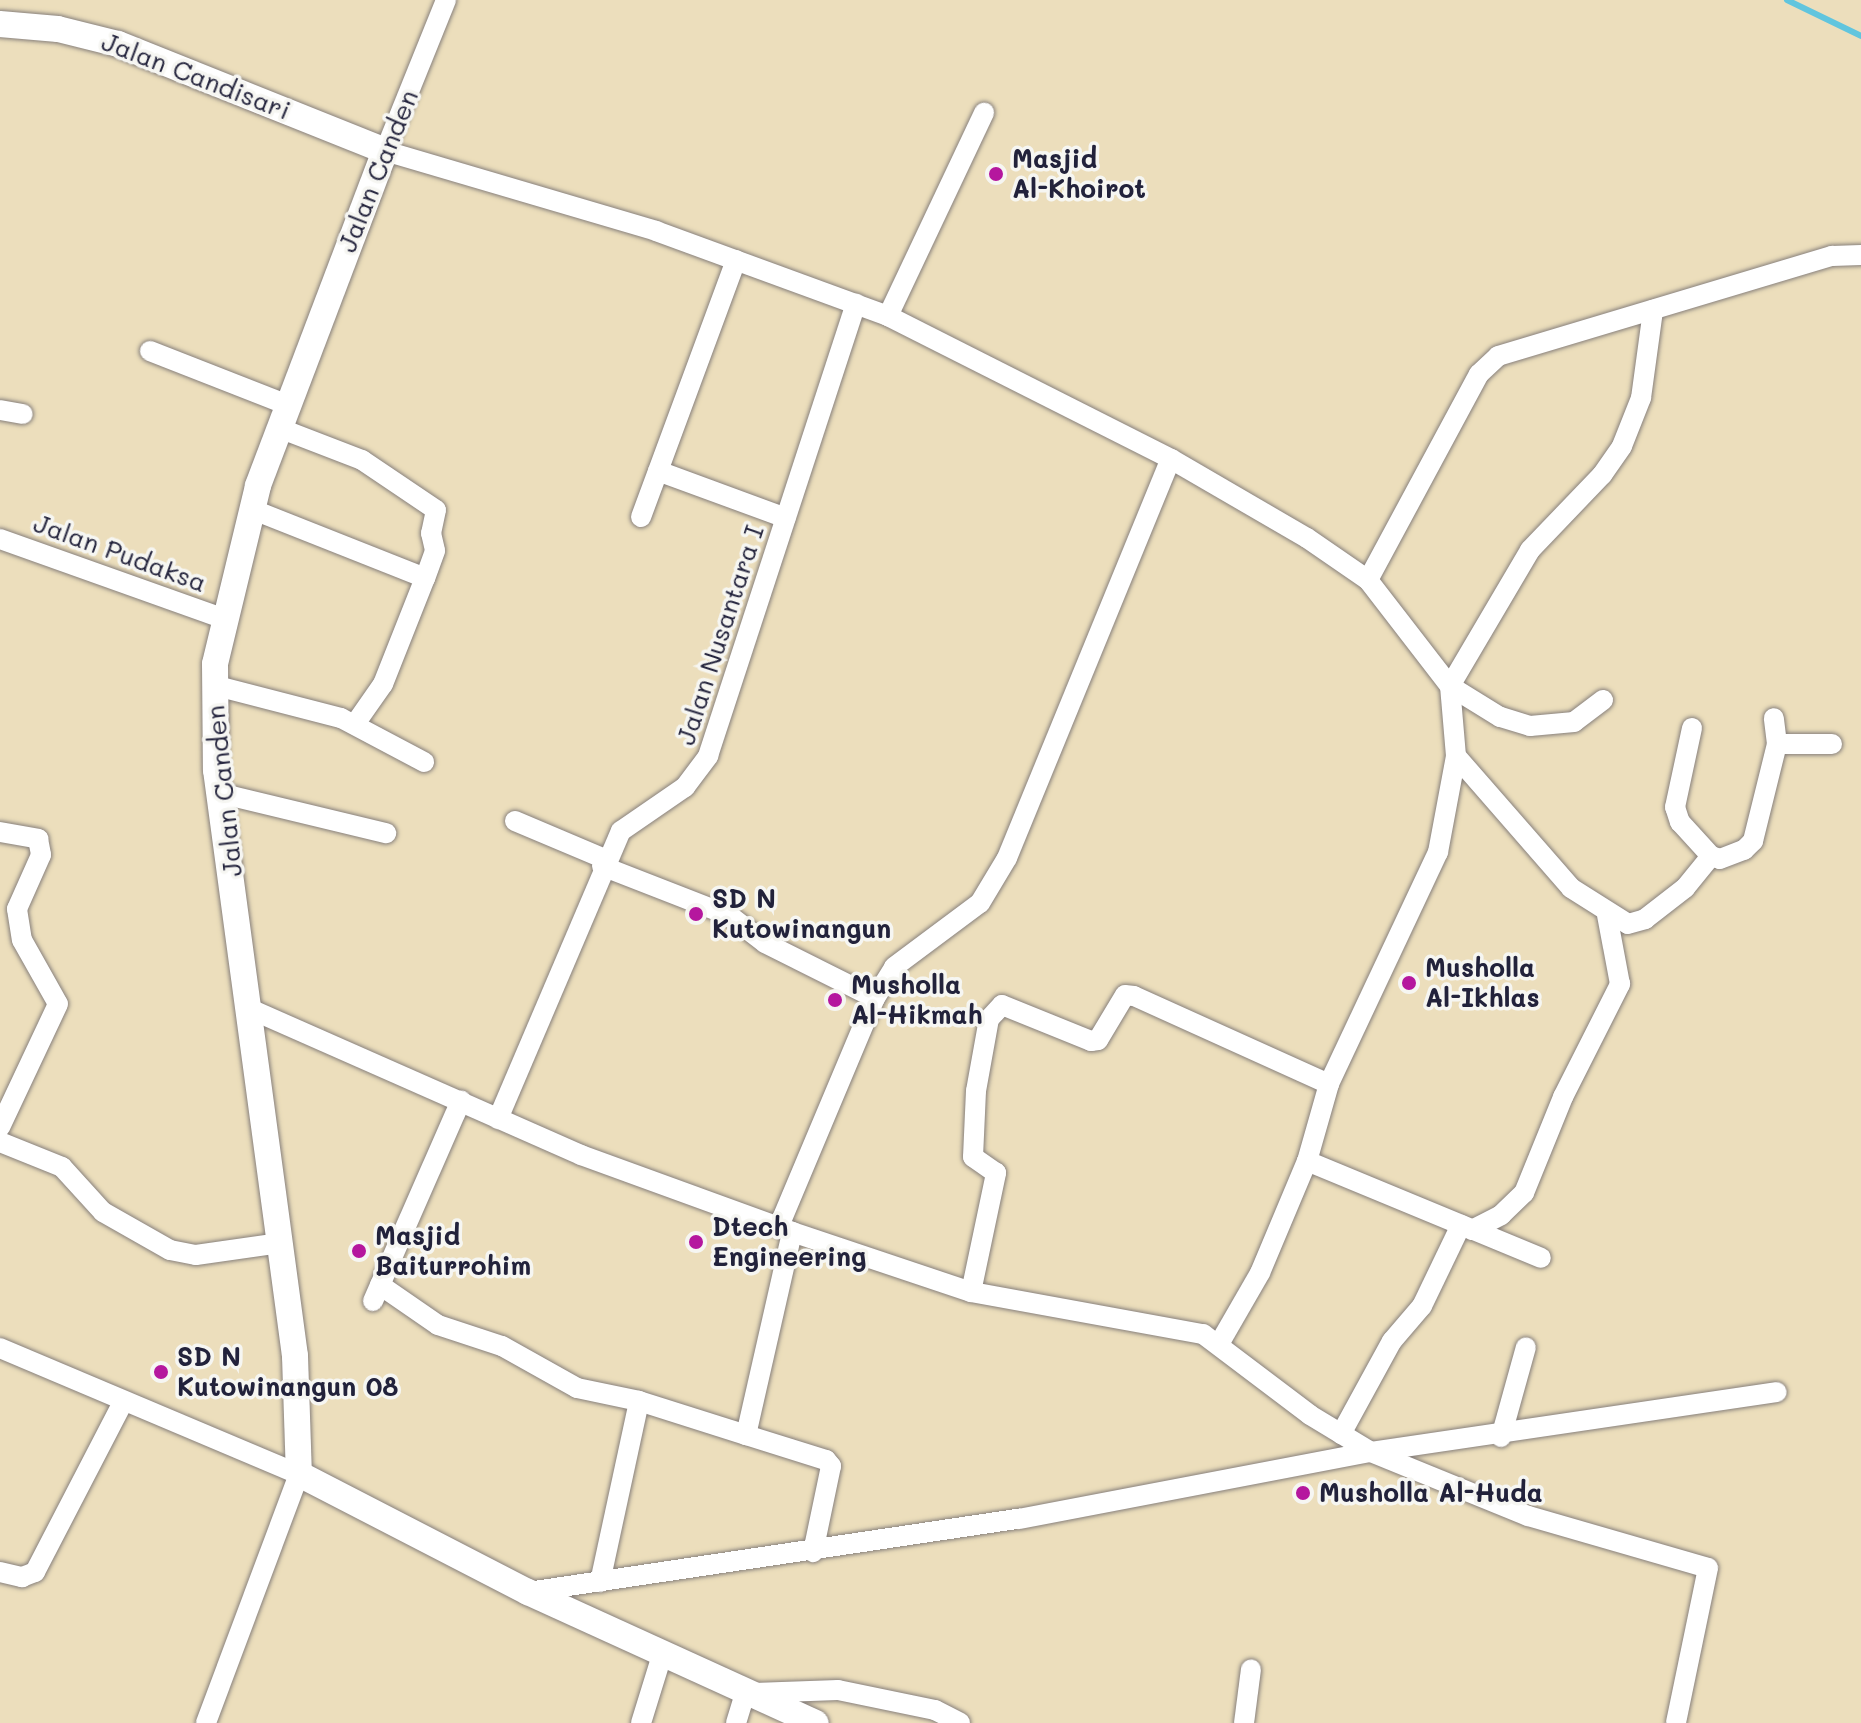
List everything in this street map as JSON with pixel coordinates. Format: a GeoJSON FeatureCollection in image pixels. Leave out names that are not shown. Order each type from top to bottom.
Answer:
{"type":"FeatureCollection","features":[{"type":"Feature","properties":{"kind":"street","name":"Jalan Canden"},"geometry":{"type":"LineString","coordinates":[[299,1474],[295,1356],[219,793],[213,685],[222,618],[251,509],[283,416],[446,0]]}},
{"type":"Feature","properties":{"kind":"street","name":"Jalan Candisari"},"geometry":{"type":"LineString","coordinates":[[0,24],[58,29],[118,44],[385,151]]}},
{"type":"Feature","properties":{"kind":"street"},"geometry":{"type":"LineString","coordinates":[[888,316],[984,113]]}},
{"type":"Feature","properties":{"kind":"street"},"geometry":{"type":"LineString","coordinates":[[385,151],[736,260],[888,316],[1171,459],[1368,580],[1450,686],[1500,717],[1530,726],[1574,722],[1603,700]]}},
{"type":"Feature","properties":{"kind":"street"},"geometry":{"type":"LineString","coordinates":[[1368,580],[1479,374],[1498,356],[1832,256],[1861,255]]}},
{"type":"Feature","properties":{"kind":"street"},"geometry":{"type":"LineString","coordinates":[[641,517],[736,260]]}},
{"type":"Feature","properties":{"kind":"street","name":"Jalan Nusantara I"},"geometry":{"type":"LineString","coordinates":[[498,1119],[603,863],[629,823],[699,775],[856,304]]}},
{"type":"Feature","properties":{"kind":"street"},"geometry":{"type":"LineString","coordinates":[[1219,1344],[1260,1273],[1307,1161],[1329,1084],[1438,852],[1456,756],[1450,686],[1530,550],[1602,475],[1622,446],[1641,398],[1653,310]]}},
{"type":"Feature","properties":{"kind":"street"},"geometry":{"type":"LineString","coordinates":[[150,351],[283,416],[362,460],[436,510],[431,533],[435,551],[425,578],[383,684],[355,724]]}},
{"type":"Feature","properties":{"kind":"street"},"geometry":{"type":"LineString","coordinates":[[0,410],[23,414]]}},
{"type":"Feature","properties":{"kind":"street"},"geometry":{"type":"LineString","coordinates":[[746,1435],[786,1229],[875,998],[904,954],[964,916],[990,890],[1171,459]]}},
{"type":"Feature","properties":{"kind":"street"},"geometry":{"type":"LineString","coordinates":[[658,471],[786,518]]}},
{"type":"Feature","properties":{"kind":"street"},"geometry":{"type":"LineString","coordinates":[[251,509],[425,578]]}},
{"type":"Feature","properties":{"kind":"street","name":"Jalan Pudaksa"},"geometry":{"type":"LineString","coordinates":[[0,539],[222,618]]}},
{"type":"Feature","properties":{"kind":"street"},"geometry":{"type":"LineString","coordinates":[[213,685],[355,724],[424,762]]}},
{"type":"Feature","properties":{"kind":"street"},"geometry":{"type":"LineString","coordinates":[[1692,728],[1675,807],[1680,822],[1711,856],[1731,856],[1753,841],[1777,744],[1774,718]]}},
{"type":"Feature","properties":{"kind":"street"},"geometry":{"type":"LineString","coordinates":[[1777,744],[1832,744]]}},
{"type":"Feature","properties":{"kind":"street"},"geometry":{"type":"LineString","coordinates":[[1456,756],[1571,888],[1607,915],[1628,924],[1645,919],[1685,888],[1711,856]]}},
{"type":"Feature","properties":{"kind":"street"},"geometry":{"type":"LineString","coordinates":[[219,793],[386,833]]}},
{"type":"Feature","properties":{"kind":"street"},"geometry":{"type":"LineString","coordinates":[[515,821],[603,863],[730,916],[765,943],[875,998]]}},
{"type":"Feature","properties":{"kind":"street"},"geometry":{"type":"LineString","coordinates":[[0,832],[38,839],[41,855],[17,909],[22,940],[58,1004],[0,1127]]}},
{"type":"Feature","properties":{"kind":"street"},"geometry":{"type":"LineString","coordinates":[[1341,1434],[1392,1341],[1422,1306],[1466,1227],[1501,1215],[1524,1193],[1563,1097],[1620,984],[1607,915]]}},
{"type":"Feature","properties":{"kind":"street"},"geometry":{"type":"LineString","coordinates":[[971,1292],[996,1173],[973,1157],[976,1091],[989,1019],[1002,1005],[1091,1041],[1098,1040],[1125,995],[1134,996],[1329,1084]]}},
{"type":"Feature","properties":{"kind":"street"},"geometry":{"type":"LineString","coordinates":[[250,1009],[498,1119],[786,1229],[971,1292],[1166,1326],[1219,1344],[1341,1434],[1371,1452],[1528,1516],[1708,1568],[1676,1723]]}},
{"type":"Feature","properties":{"kind":"street"},"geometry":{"type":"LineString","coordinates":[[461,1101],[377,1293],[438,1325],[502,1346],[577,1388],[639,1401],[826,1460],[831,1466],[813,1552]]}},
{"type":"Feature","properties":{"kind":"street"},"geometry":{"type":"LineString","coordinates":[[0,1142],[62,1167],[103,1212],[170,1250],[196,1255],[280,1243]]}},
{"type":"Feature","properties":{"kind":"street"},"geometry":{"type":"LineString","coordinates":[[1307,1161],[1541,1258]]}},
{"type":"Feature","properties":{"kind":"street"},"geometry":{"type":"LineString","coordinates":[[1501,1437],[1526,1347]]}},
{"type":"Feature","properties":{"kind":"street"},"geometry":{"type":"LineString","coordinates":[[0,1348],[299,1474],[528,1592],[816,1723]]}},
{"type":"Feature","properties":{"kind":"street"},"geometry":{"type":"LineString","coordinates":[[528,1592],[813,1552],[1248,1479],[1371,1452],[1501,1437],[1777,1392]]}},
{"type":"Feature","properties":{"kind":"street"},"geometry":{"type":"LineString","coordinates":[[600,1582],[639,1401]]}},
{"type":"Feature","properties":{"kind":"street"},"geometry":{"type":"LineString","coordinates":[[0,1572],[22,1577],[35,1572],[123,1402]]}},
{"type":"Feature","properties":{"kind":"street"},"geometry":{"type":"LineString","coordinates":[[206,1723],[299,1474]]}},
{"type":"Feature","properties":{"kind":"street"},"geometry":{"type":"LineString","coordinates":[[641,1723],[663,1652]]}},
{"type":"Feature","properties":{"kind":"street"},"geometry":{"type":"LineString","coordinates":[[1244,1723],[1251,1669]]}},
{"type":"Feature","properties":{"kind":"street"},"geometry":{"type":"LineString","coordinates":[[750,1692],[838,1690],[935,1710],[960,1723]]}},
{"type":"Feature","properties":{"kind":"street"},"geometry":{"type":"LineString","coordinates":[[736,1723],[750,1692]]}},
{"type":"Feature","properties":{"kind":"waterway"},"geometry":{"type":"LineString","coordinates":[[1787,0],[1861,36]]}},
{"type":"Feature","properties":{"kind":"place","name":"Masjid Al-Khoirot"},"geometry":{"type":"Point","coordinates":[996,174]}},
{"type":"Feature","properties":{"kind":"place","name":"SD N Kutowinangun"},"geometry":{"type":"Point","coordinates":[696,914]}},
{"type":"Feature","properties":{"kind":"place","name":"Musholla Al-Ikhlas"},"geometry":{"type":"Point","coordinates":[1409,983]}},
{"type":"Feature","properties":{"kind":"place","name":"Musholla Al-Hikmah"},"geometry":{"type":"Point","coordinates":[835,1000]}},
{"type":"Feature","properties":{"kind":"place","name":"Dtech Engineering"},"geometry":{"type":"Point","coordinates":[696,1242]}},
{"type":"Feature","properties":{"kind":"place","name":"Masjid Baiturrohim"},"geometry":{"type":"Point","coordinates":[359,1251]}},
{"type":"Feature","properties":{"kind":"place","name":"SD N Kutowinangun 08"},"geometry":{"type":"Point","coordinates":[161,1372]}},
{"type":"Feature","properties":{"kind":"place","name":"Musholla Al-Huda"},"geometry":{"type":"Point","coordinates":[1303,1493]}}]}
